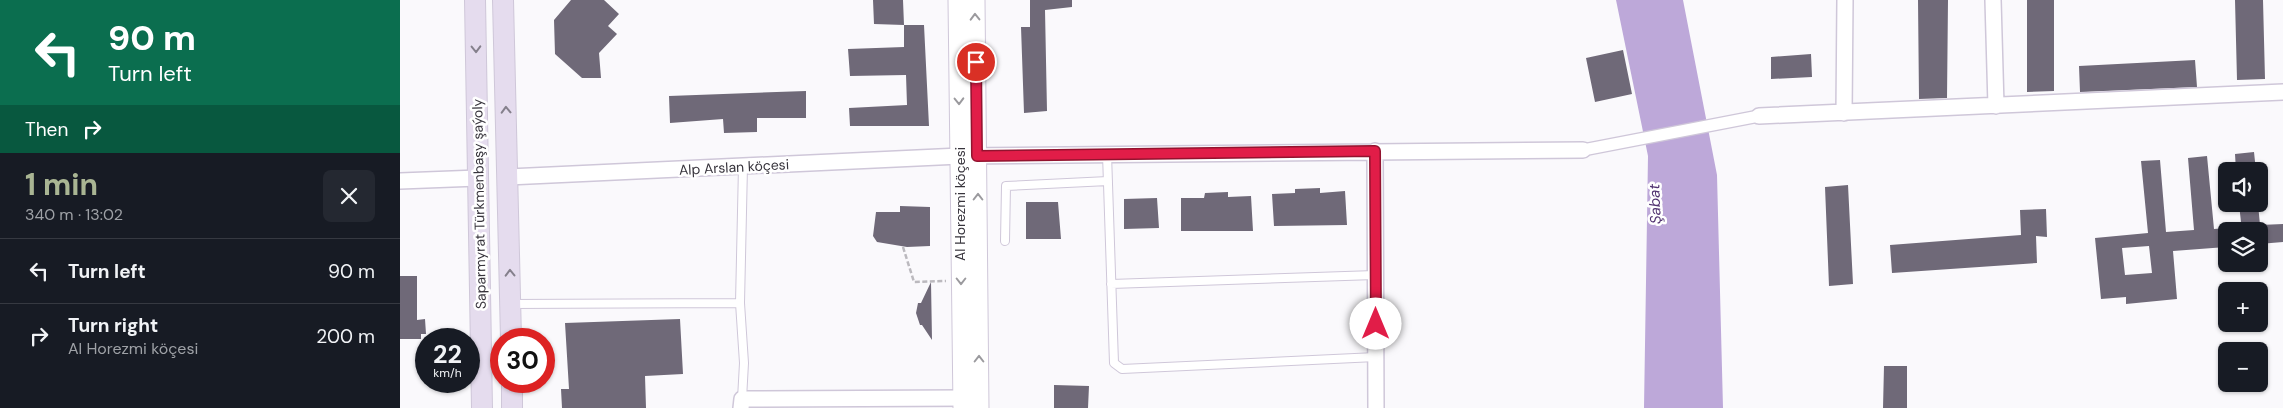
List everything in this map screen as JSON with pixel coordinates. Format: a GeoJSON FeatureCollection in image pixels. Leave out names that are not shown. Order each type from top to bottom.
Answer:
{"type":"FeatureCollection","features":[{"type":"Feature","properties":{"kind":"main road","name":"Saparmyrat Türkmenbaşy şaýoly"},"geometry":{"type":"LineString","coordinates":[[475,0],[482,408]]}},
{"type":"Feature","properties":{"kind":"main road","name":"Saparmyrat Türkmenbaşy şaýoly"},"geometry":{"type":"LineString","coordinates":[[503,0],[511,328]]}},
{"type":"Feature","properties":{"kind":"main road"},"geometry":{"type":"LineString","coordinates":[[512,393],[512,408]]}},
{"type":"Feature","properties":{"kind":"street","name":"Al Horezmi köçesi"},"geometry":{"type":"LineString","coordinates":[[958,0],[969,156],[979,408]]}},
{"type":"Feature","properties":{"kind":"street","name":"Al Horezmi köçesi"},"geometry":{"type":"LineString","coordinates":[[963,403],[975,0]]}},
{"type":"Feature","properties":{"kind":"street"},"geometry":{"type":"LineString","coordinates":[[1844,113],[1845,0]]}},
{"type":"Feature","properties":{"kind":"street"},"geometry":{"type":"LineString","coordinates":[[1993,0],[1996,106]]}},
{"type":"Feature","properties":{"kind":"street"},"geometry":{"type":"LineString","coordinates":[[1583,150],[1759,116],[2283,92]]}},
{"type":"Feature","properties":{"kind":"street","name":"Alp Arslan köçesi"},"geometry":{"type":"LineString","coordinates":[[508,177],[969,156],[1583,150]]}},
{"type":"Feature","properties":{"kind":"street"},"geometry":{"type":"LineString","coordinates":[[1375,151],[1376,408]]}},
{"type":"Feature","properties":{"kind":"street"},"geometry":{"type":"LineString","coordinates":[[400,181],[478,178]]}},
{"type":"Feature","properties":{"kind":"street"},"geometry":{"type":"LineString","coordinates":[[741,403],[963,403]]}},
{"type":"Feature","properties":{"kind":"lane"},"geometry":{"type":"LineString","coordinates":[[1107,154],[1114,363],[1122,369],[1376,357]]}},
{"type":"Feature","properties":{"kind":"lane"},"geometry":{"type":"LineString","coordinates":[[741,403],[744,363],[740,303],[744,166]]}},
{"type":"Feature","properties":{"kind":"lane"},"geometry":{"type":"LineString","coordinates":[[1005,240],[1006,186],[1108,181]]}},
{"type":"Feature","properties":{"kind":"lane"},"geometry":{"type":"LineString","coordinates":[[1111,284],[1376,275]]}},
{"type":"Feature","properties":{"kind":"lane"},"geometry":{"type":"LineString","coordinates":[[510,304],[729,305],[740,303]]}},
{"type":"Feature","properties":{"kind":"path"},"geometry":{"type":"LineString","coordinates":[[903,247],[914,282],[947,281],[947,290]]}},
{"type":"Feature","properties":{"kind":"water","name":"Şabat"},"geometry":{"type":"Polygon","coordinates":[[[1616,0],[1683,0],[1717,175],[1723,408],[1644,408],[1648,156],[1616,0]]]}},
{"type":"Feature","properties":{"kind":"building"},"geometry":{"type":"Polygon","coordinates":[[[571,0],[604,0],[619,14],[608,26],[617,34],[599,53],[601,78],[582,78],[555,54],[554,20],[571,0]]]}},
{"type":"Feature","properties":{"kind":"building"},"geometry":{"type":"Polygon","coordinates":[[[873,0],[903,0],[904,25],[874,24],[873,0]]]}},
{"type":"Feature","properties":{"kind":"building"},"geometry":{"type":"Polygon","coordinates":[[[1030,0],[1072,0],[1072,7],[1045,10],[1047,111],[1024,113],[1021,27],[1030,27],[1030,0]]]}},
{"type":"Feature","properties":{"kind":"building"},"geometry":{"type":"Polygon","coordinates":[[[1918,0],[1948,0],[1947,98],[1919,99],[1918,0]]]}},
{"type":"Feature","properties":{"kind":"building"},"geometry":{"type":"Polygon","coordinates":[[[2027,0],[2054,0],[2054,91],[2027,92],[2027,0]]]}},
{"type":"Feature","properties":{"kind":"building"},"geometry":{"type":"Polygon","coordinates":[[[2235,0],[2263,0],[2265,79],[2237,80],[2235,0]]]}},
{"type":"Feature","properties":{"kind":"building"},"geometry":{"type":"Polygon","coordinates":[[[904,25],[924,25],[929,126],[850,126],[849,108],[907,105],[906,75],[850,76],[848,49],[904,47],[904,25]]]}},
{"type":"Feature","properties":{"kind":"building"},"geometry":{"type":"Polygon","coordinates":[[[1623,50],[1632,94],[1595,102],[1586,58],[1623,50]]]}},
{"type":"Feature","properties":{"kind":"building"},"geometry":{"type":"Polygon","coordinates":[[[1811,54],[1812,77],[1771,79],[1771,57],[1811,54]]]}},
{"type":"Feature","properties":{"kind":"building"},"geometry":{"type":"Polygon","coordinates":[[[2195,60],[2197,87],[2080,92],[2079,66],[2195,60]]]}},
{"type":"Feature","properties":{"kind":"building"},"geometry":{"type":"Polygon","coordinates":[[[806,91],[806,118],[757,118],[757,132],[724,133],[723,119],[670,123],[669,96],[806,91]]]}},
{"type":"Feature","properties":{"kind":"building"},"geometry":{"type":"Polygon","coordinates":[[[2254,152],[2255,162],[2235,162],[2235,154],[2254,152]]]}},
{"type":"Feature","properties":{"kind":"building"},"geometry":{"type":"Polygon","coordinates":[[[2207,156],[2214,229],[2218,229],[2218,248],[2173,251],[2177,299],[2126,304],[2126,297],[2101,299],[2095,238],[2148,233],[2141,161],[2160,160],[2166,232],[2194,230],[2188,158],[2207,156]],[[2149,246],[2122,248],[2125,275],[2152,273],[2149,246]]]}},
{"type":"Feature","properties":{"kind":"building"},"geometry":{"type":"Polygon","coordinates":[[[1848,185],[1853,284],[1829,286],[1825,187],[1848,185]]]}},
{"type":"Feature","properties":{"kind":"building"},"geometry":{"type":"Polygon","coordinates":[[[1320,188],[1320,193],[1345,191],[1347,225],[1274,226],[1272,194],[1295,193],[1295,189],[1320,188]]]}},
{"type":"Feature","properties":{"kind":"building"},"geometry":{"type":"Polygon","coordinates":[[[1228,192],[1228,197],[1251,196],[1253,231],[1181,231],[1181,198],[1204,198],[1205,193],[1228,192]]]}},
{"type":"Feature","properties":{"kind":"building"},"geometry":{"type":"Polygon","coordinates":[[[1157,198],[1159,228],[1124,229],[1124,199],[1157,198]]]}},
{"type":"Feature","properties":{"kind":"building"},"geometry":{"type":"Polygon","coordinates":[[[1026,202],[1058,202],[1061,239],[1026,239],[1026,202]]]}},
{"type":"Feature","properties":{"kind":"building"},"geometry":{"type":"Polygon","coordinates":[[[900,206],[930,207],[930,246],[907,247],[877,242],[873,236],[876,212],[900,212],[900,206]]]}},
{"type":"Feature","properties":{"kind":"building"},"geometry":{"type":"Polygon","coordinates":[[[2046,209],[2047,237],[2036,236],[2037,263],[1892,273],[1890,245],[2021,235],[2020,210],[2046,209]]]}},
{"type":"Feature","properties":{"kind":"building"},"geometry":{"type":"Polygon","coordinates":[[[2240,212],[2259,212],[2260,222],[2241,222],[2240,212]]]}},
{"type":"Feature","properties":{"kind":"building"},"geometry":{"type":"Polygon","coordinates":[[[2283,224],[2283,242],[2268,243],[2268,225],[2283,224]]]}},
{"type":"Feature","properties":{"kind":"building"},"geometry":{"type":"Polygon","coordinates":[[[400,276],[417,276],[417,320],[425,319],[426,328],[415,328],[415,339],[400,339],[400,276]]]}},
{"type":"Feature","properties":{"kind":"building"},"geometry":{"type":"Polygon","coordinates":[[[931,282],[932,340],[922,325],[920,325],[916,313],[918,303],[921,303],[931,282]]]}},
{"type":"Feature","properties":{"kind":"building"},"geometry":{"type":"Polygon","coordinates":[[[680,319],[683,374],[645,376],[646,408],[562,408],[561,389],[569,389],[565,323],[680,319]]]}},
{"type":"Feature","properties":{"kind":"building"},"geometry":{"type":"Polygon","coordinates":[[[1884,366],[1907,366],[1907,408],[1883,408],[1884,366]]]}},
{"type":"Feature","properties":{"kind":"building"},"geometry":{"type":"Polygon","coordinates":[[[1054,385],[1089,386],[1088,408],[1054,408],[1054,385]]]}},
{"type":"Feature","properties":{"kind":"route"},"geometry":{"type":"LineString","coordinates":[[976,62],[977,156],[1375,151],[1376,324]]}}]}
